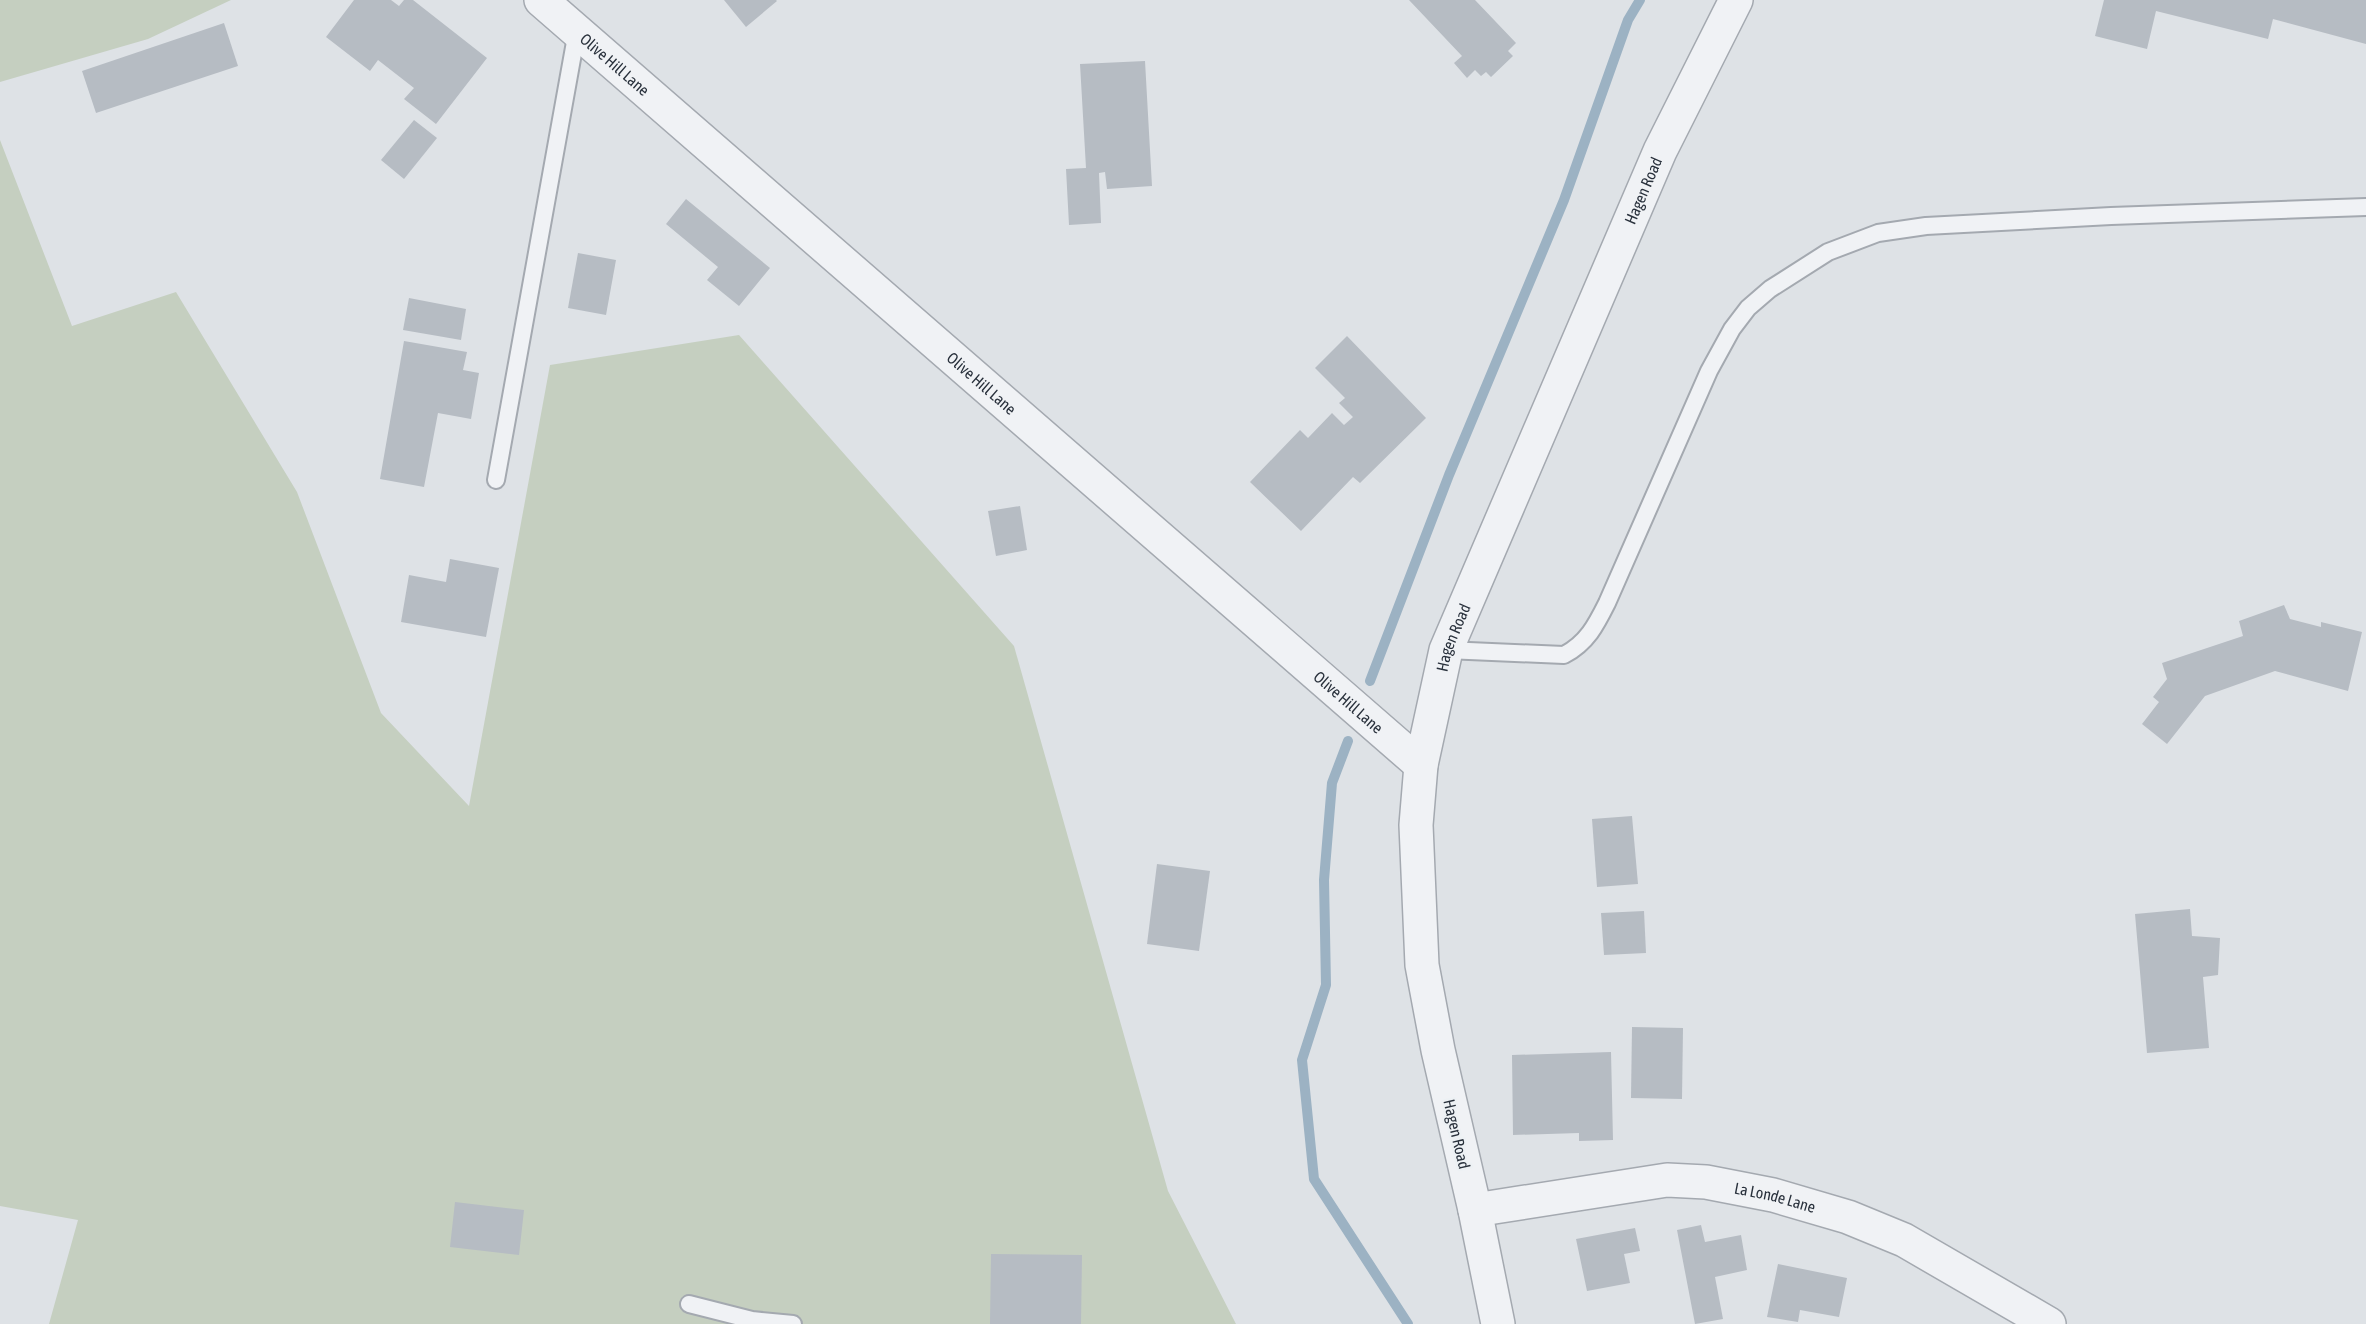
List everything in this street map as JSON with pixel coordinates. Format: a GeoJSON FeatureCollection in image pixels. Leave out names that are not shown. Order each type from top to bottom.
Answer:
{"type":"FeatureCollection","features":[{"type":"Feature","properties":{"kind":"street","name":"Olive Hill Lane"},"geometry":{"type":"LineString","coordinates":[[541,0],[1421,765]]}},
{"type":"Feature","properties":{"kind":"street","name":"Hagen Road"},"geometry":{"type":"LineString","coordinates":[[1498,1324],[1475,1210],[1438,1050],[1422,965],[1416,837],[1421,765],[1446,650],[1660,151],[1736,0]]}},
{"type":"Feature","properties":{"kind":"street","name":"La Londe Lane"},"geometry":{"type":"LineString","coordinates":[[1475,1210],[1667,1180],[1748,1190],[1848,1217],[1904,1240],[2049,1324]]}},
{"type":"Feature","properties":{"kind":"lane"},"geometry":{"type":"LineString","coordinates":[[496,480],[577,31]]}},
{"type":"Feature","properties":{"kind":"lane"},"geometry":{"type":"LineString","coordinates":[[1446,650],[1564,654],[1577,648],[1592,632],[1607,603],[1709,371],[1732,329],[1748,308],[1770,289],[1828,252],[1878,233],[1916,227],[2112,216],[2366,207]]}},
{"type":"Feature","properties":{"kind":"lane"},"geometry":{"type":"LineString","coordinates":[[689,1304],[752,1320],[793,1324]]}},
{"type":"Feature","properties":{"kind":"green space"},"geometry":{"type":"Polygon","coordinates":[[[0,0],[231,0],[148,39],[0,82],[0,0]]]}},
{"type":"Feature","properties":{"kind":"green space"},"geometry":{"type":"Polygon","coordinates":[[[0,140],[72,326],[176,292],[297,492],[381,713],[469,806],[550,365],[739,335],[1014,646],[1168,1191],[1236,1324],[49,1324],[78,1220],[0,1206],[0,140]]]}},
{"type":"Feature","properties":{"kind":"building"},"geometry":{"type":"Polygon","coordinates":[[[354,0],[391,0],[399,6],[404,0],[413,0],[487,58],[436,124],[404,99],[414,88],[378,60],[370,71],[326,37],[354,0]]]}},
{"type":"Feature","properties":{"kind":"building"},"geometry":{"type":"Polygon","coordinates":[[[724,0],[776,0],[777,1],[746,27],[724,0]]]}},
{"type":"Feature","properties":{"kind":"building"},"geometry":{"type":"Polygon","coordinates":[[[1409,0],[1475,0],[1516,43],[1508,51],[1513,56],[1491,77],[1486,72],[1481,76],[1475,70],[1467,78],[1454,63],[1462,56],[1409,0]]]}},
{"type":"Feature","properties":{"kind":"building"},"geometry":{"type":"Polygon","coordinates":[[[2104,0],[2366,0],[2366,44],[2273,19],[2268,39],[2156,11],[2147,49],[2095,36],[2104,0]]]}},
{"type":"Feature","properties":{"kind":"building"},"geometry":{"type":"Polygon","coordinates":[[[224,23],[238,66],[96,113],[82,71],[224,23]]]}},
{"type":"Feature","properties":{"kind":"building"},"geometry":{"type":"Polygon","coordinates":[[[1145,61],[1152,186],[1107,189],[1105,172],[1099,173],[1101,223],[1069,225],[1066,169],[1086,168],[1080,64],[1145,61]]]}},
{"type":"Feature","properties":{"kind":"building"},"geometry":{"type":"Polygon","coordinates":[[[414,120],[437,138],[404,179],[381,160],[414,120]]]}},
{"type":"Feature","properties":{"kind":"building"},"geometry":{"type":"Polygon","coordinates":[[[686,199],[770,268],[739,306],[707,280],[718,267],[666,224],[686,199]]]}},
{"type":"Feature","properties":{"kind":"building"},"geometry":{"type":"Polygon","coordinates":[[[578,253],[616,260],[606,315],[568,308],[578,253]]]}},
{"type":"Feature","properties":{"kind":"building"},"geometry":{"type":"Polygon","coordinates":[[[409,298],[466,309],[461,340],[403,330],[409,298]]]}},
{"type":"Feature","properties":{"kind":"building"},"geometry":{"type":"Polygon","coordinates":[[[1347,336],[1426,418],[1360,483],[1353,477],[1301,531],[1250,482],[1300,430],[1308,438],[1332,413],[1344,425],[1353,417],[1339,403],[1345,398],[1315,368],[1347,336]]]}},
{"type":"Feature","properties":{"kind":"building"},"geometry":{"type":"Polygon","coordinates":[[[404,341],[467,352],[463,370],[479,373],[471,419],[438,413],[424,487],[380,479],[404,341]]]}},
{"type":"Feature","properties":{"kind":"building"},"geometry":{"type":"Polygon","coordinates":[[[1020,506],[1027,550],[996,556],[988,511],[1020,506]]]}},
{"type":"Feature","properties":{"kind":"building"},"geometry":{"type":"Polygon","coordinates":[[[450,559],[499,568],[486,637],[401,622],[409,575],[446,582],[450,559]]]}},
{"type":"Feature","properties":{"kind":"building"},"geometry":{"type":"Polygon","coordinates":[[[2284,605],[2290,619],[2321,627],[2321,622],[2362,632],[2348,691],[2275,671],[2205,696],[2167,744],[2142,724],[2159,702],[2153,697],[2167,679],[2162,663],[2243,636],[2239,621],[2284,605]]]}},
{"type":"Feature","properties":{"kind":"building"},"geometry":{"type":"Polygon","coordinates":[[[1632,816],[1638,884],[1597,887],[1592,819],[1632,816]]]}},
{"type":"Feature","properties":{"kind":"building"},"geometry":{"type":"Polygon","coordinates":[[[1157,864],[1210,871],[1199,951],[1147,944],[1157,864]]]}},
{"type":"Feature","properties":{"kind":"building"},"geometry":{"type":"Polygon","coordinates":[[[2190,909],[2192,936],[2220,938],[2218,975],[2203,977],[2209,1048],[2147,1053],[2135,914],[2190,909]]]}},
{"type":"Feature","properties":{"kind":"building"},"geometry":{"type":"Polygon","coordinates":[[[1644,911],[1646,953],[1604,955],[1601,913],[1644,911]]]}},
{"type":"Feature","properties":{"kind":"building"},"geometry":{"type":"Polygon","coordinates":[[[1632,1027],[1683,1028],[1682,1099],[1631,1098],[1632,1027]]]}},
{"type":"Feature","properties":{"kind":"building"},"geometry":{"type":"Polygon","coordinates":[[[1611,1052],[1613,1140],[1579,1141],[1579,1133],[1513,1135],[1512,1055],[1611,1052]]]}},
{"type":"Feature","properties":{"kind":"building"},"geometry":{"type":"Polygon","coordinates":[[[455,1202],[524,1210],[519,1255],[450,1247],[455,1202]]]}},
{"type":"Feature","properties":{"kind":"building"},"geometry":{"type":"Polygon","coordinates":[[[1701,1225],[1705,1242],[1741,1235],[1747,1270],[1715,1277],[1723,1319],[1695,1324],[1677,1230],[1701,1225]]]}},
{"type":"Feature","properties":{"kind":"building"},"geometry":{"type":"Polygon","coordinates":[[[1635,1228],[1640,1251],[1624,1254],[1630,1283],[1587,1291],[1576,1239],[1635,1228]]]}},
{"type":"Feature","properties":{"kind":"building"},"geometry":{"type":"Polygon","coordinates":[[[991,1254],[1082,1255],[1081,1324],[990,1324],[991,1254]]]}},
{"type":"Feature","properties":{"kind":"building"},"geometry":{"type":"Polygon","coordinates":[[[1778,1264],[1847,1278],[1839,1317],[1800,1310],[1798,1322],[1767,1317],[1778,1264]]]}},
{"type":"Feature","properties":{"kind":"waterway"},"geometry":{"type":"LineString","coordinates":[[1370,681],[1449,475],[1564,200],[1628,20],[1640,0]]}},
{"type":"Feature","properties":{"kind":"waterway"},"geometry":{"type":"LineString","coordinates":[[1348,741],[1332,783],[1324,880],[1326,985],[1302,1060],[1314,1179],[1408,1324]]}}]}
